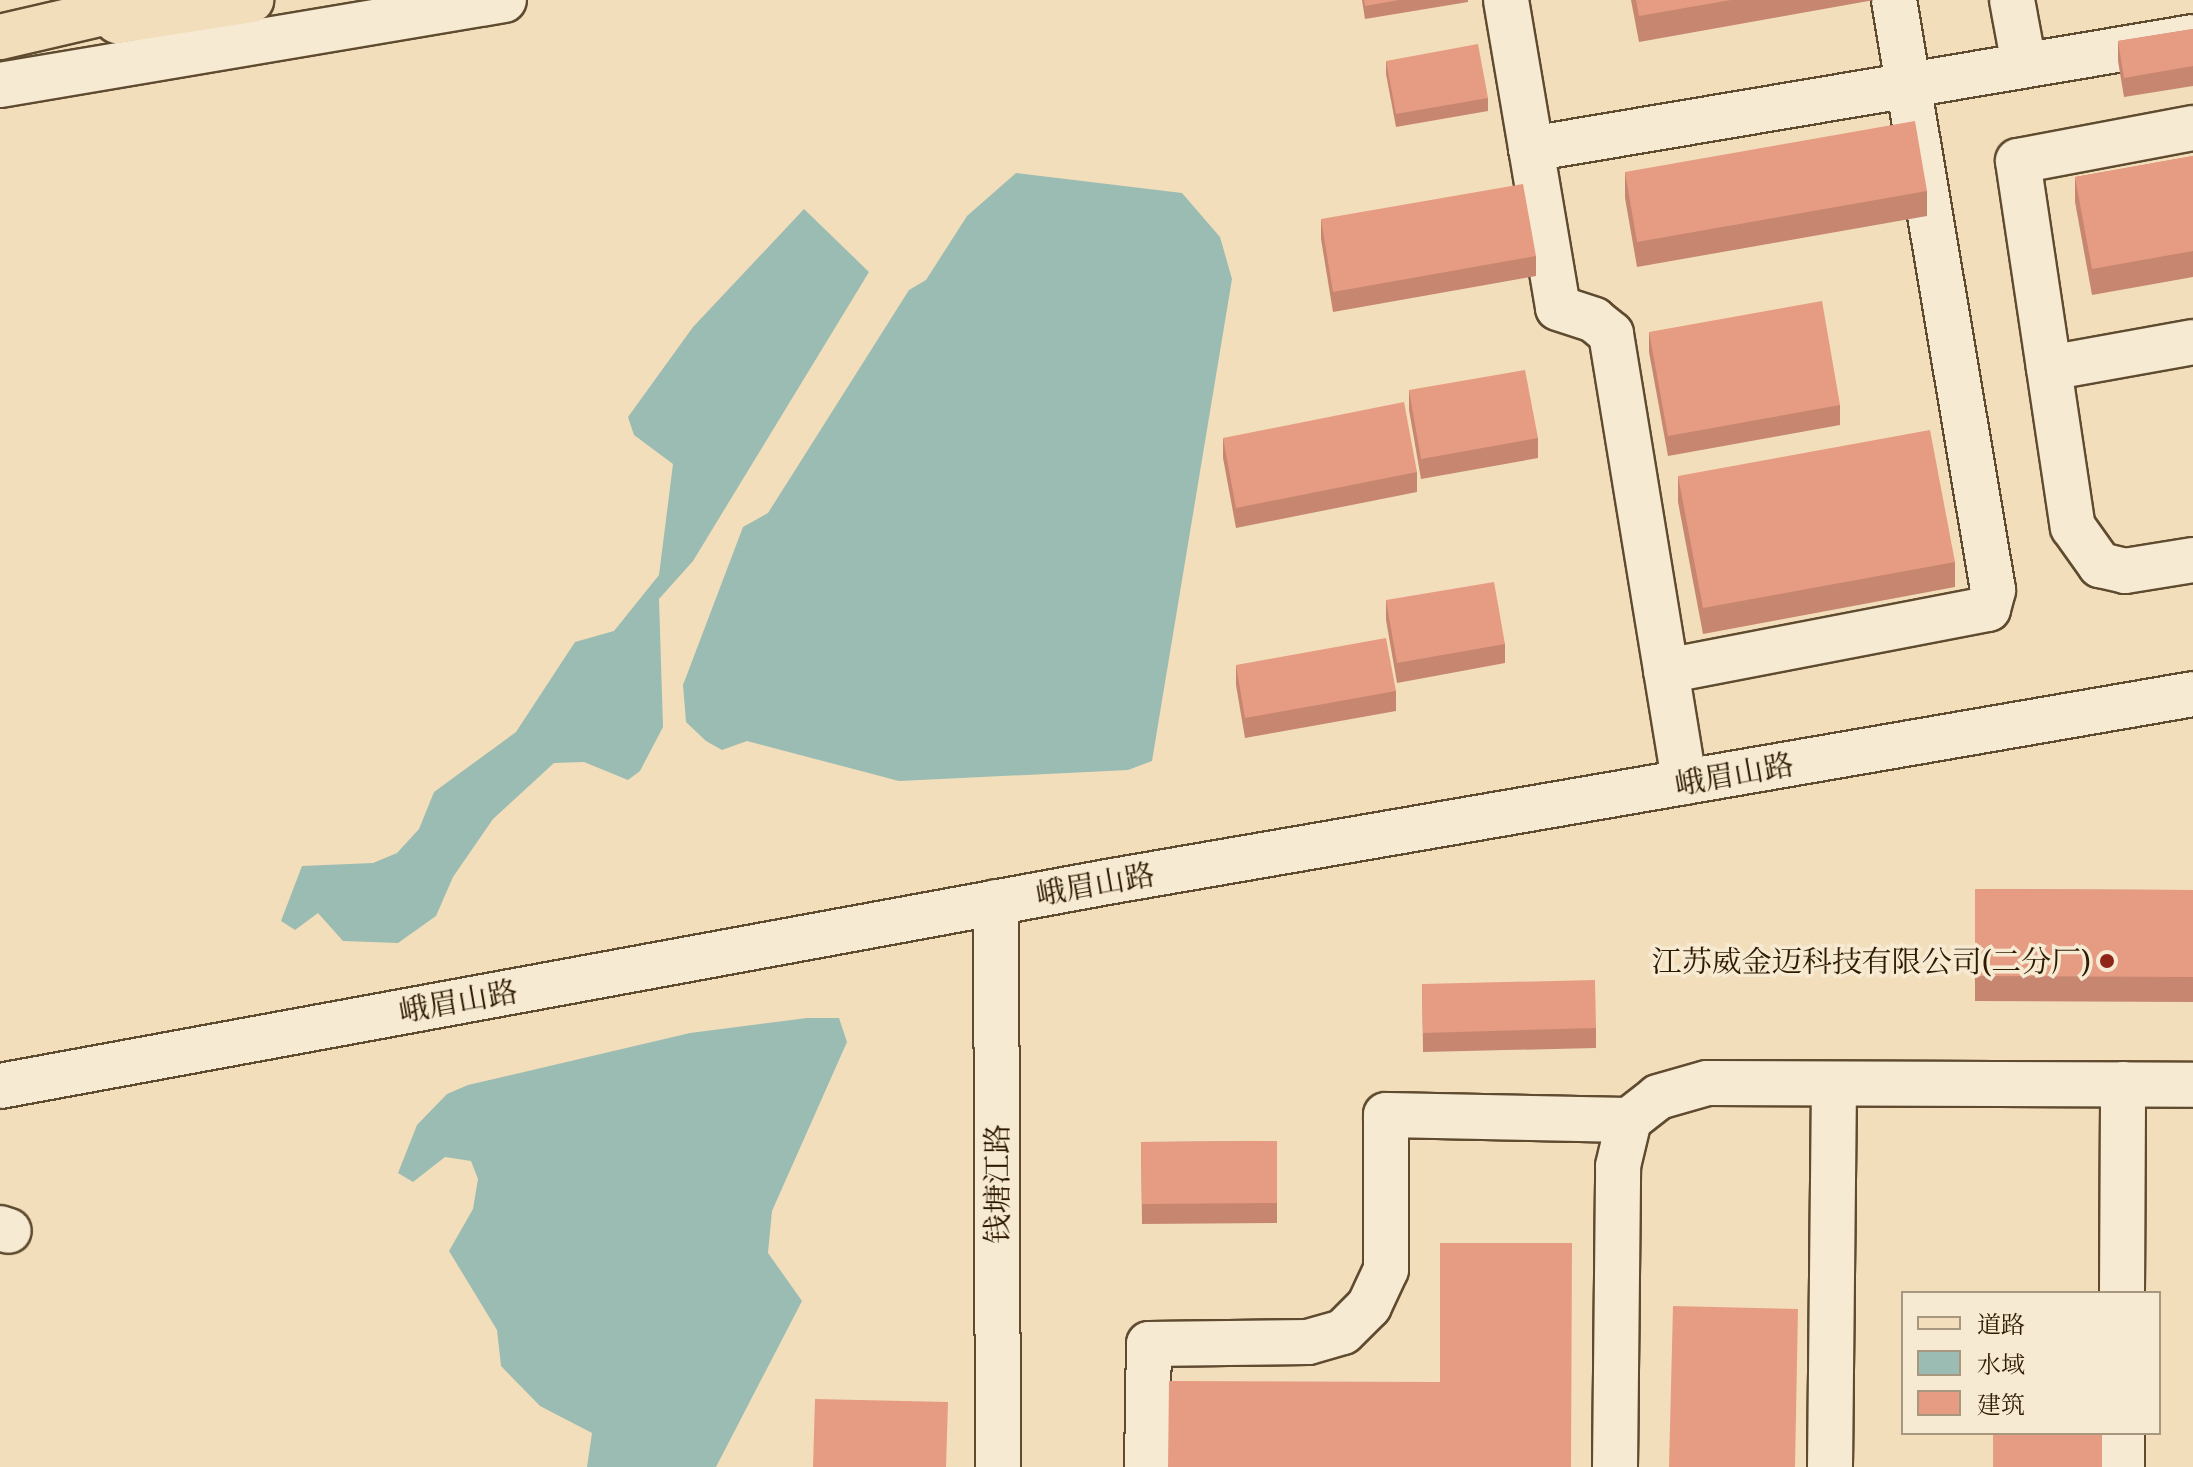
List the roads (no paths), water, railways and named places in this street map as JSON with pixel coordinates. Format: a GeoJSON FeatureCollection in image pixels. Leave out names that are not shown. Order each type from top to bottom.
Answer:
{"type":"FeatureCollection","features":[{"type":"Feature","properties":{"kind":"main road"},"geometry":{"type":"LineString","coordinates":[[0,38],[159,0]]}},
{"type":"Feature","properties":{"kind":"main road"},"geometry":{"type":"LineString","coordinates":[[0,38],[251,0]]}},
{"type":"Feature","properties":{"kind":"street"},"geometry":{"type":"LineString","coordinates":[[0,85],[504,0]]}},
{"type":"Feature","properties":{"kind":"street"},"geometry":{"type":"LineString","coordinates":[[1506,0],[1558,308],[1611,334],[1684,782]]}},
{"type":"Feature","properties":{"kind":"street"},"geometry":{"type":"LineString","coordinates":[[1666,671],[1988,609],[1993,590],[1894,0]]}},
{"type":"Feature","properties":{"kind":"street"},"geometry":{"type":"LineString","coordinates":[[2012,0],[2024,65]]}},
{"type":"Feature","properties":{"kind":"street"},"geometry":{"type":"LineString","coordinates":[[1531,149],[2193,37]]}},
{"type":"Feature","properties":{"kind":"street"},"geometry":{"type":"LineString","coordinates":[[2193,128],[2018,161],[2073,527],[2089,553],[2125,571],[2193,560]]}},
{"type":"Feature","properties":{"kind":"street"},"geometry":{"type":"LineString","coordinates":[[2049,368],[2193,342]]}},
{"type":"Feature","properties":{"kind":"street","name":"峨眉山路"},"geometry":{"type":"LineString","coordinates":[[0,1086],[996,902],[2193,694]]}},
{"type":"Feature","properties":{"kind":"street","name":"钱塘江路"},"geometry":{"type":"LineString","coordinates":[[996,902],[998,1467]]}},
{"type":"Feature","properties":{"kind":"street"},"geometry":{"type":"LineString","coordinates":[[1615,1467],[1618,1166],[1629,1120],[1658,1097],[1707,1083],[2193,1085]]}},
{"type":"Feature","properties":{"kind":"street"},"geometry":{"type":"LineString","coordinates":[[1830,1467],[1834,1084]]}},
{"type":"Feature","properties":{"kind":"street"},"geometry":{"type":"LineString","coordinates":[[2122,1291],[2123,1084]]}},
{"type":"Feature","properties":{"kind":"street"},"geometry":{"type":"LineString","coordinates":[[1147,1467],[1149,1344],[1308,1342],[1343,1332],[1369,1306],[1386,1270],[1386,1115],[1629,1120]]}},
{"type":"Feature","properties":{"kind":"street"},"geometry":{"type":"LineString","coordinates":[[2122,1435],[2122,1467]]}},
{"type":"Feature","properties":{"kind":"water"},"geometry":{"type":"Polygon","coordinates":[[[1016,173],[1182,193],[1220,237],[1232,279],[1152,761],[1128,770],[899,781],[747,741],[722,750],[706,741],[686,722],[683,685],[743,527],[768,513],[909,290],[926,280],[967,216],[1016,173]]]}},
{"type":"Feature","properties":{"kind":"water"},"geometry":{"type":"Polygon","coordinates":[[[804,209],[869,272],[693,561],[659,599],[663,727],[640,771],[628,780],[584,762],[554,763],[493,819],[453,877],[436,916],[398,943],[343,941],[318,913],[295,930],[281,921],[302,866],[373,863],[397,853],[419,829],[434,792],[516,732],[575,642],[614,631],[659,575],[673,464],[634,435],[628,417],[693,327],[804,209]]]}},
{"type":"Feature","properties":{"kind":"water"},"geometry":{"type":"Polygon","coordinates":[[[807,1018],[839,1018],[847,1042],[772,1211],[768,1253],[802,1301],[716,1467],[587,1467],[592,1433],[540,1406],[501,1366],[497,1330],[449,1251],[473,1209],[478,1179],[471,1161],[445,1157],[413,1182],[398,1173],[417,1125],[447,1094],[468,1085],[690,1033],[807,1018]]]}},
{"type":"Feature","properties":{"kind":"place","name":"江苏威金迈科技有限公司(二分厂)"},"geometry":{"type":"Point","coordinates":[2107,961]}}]}
